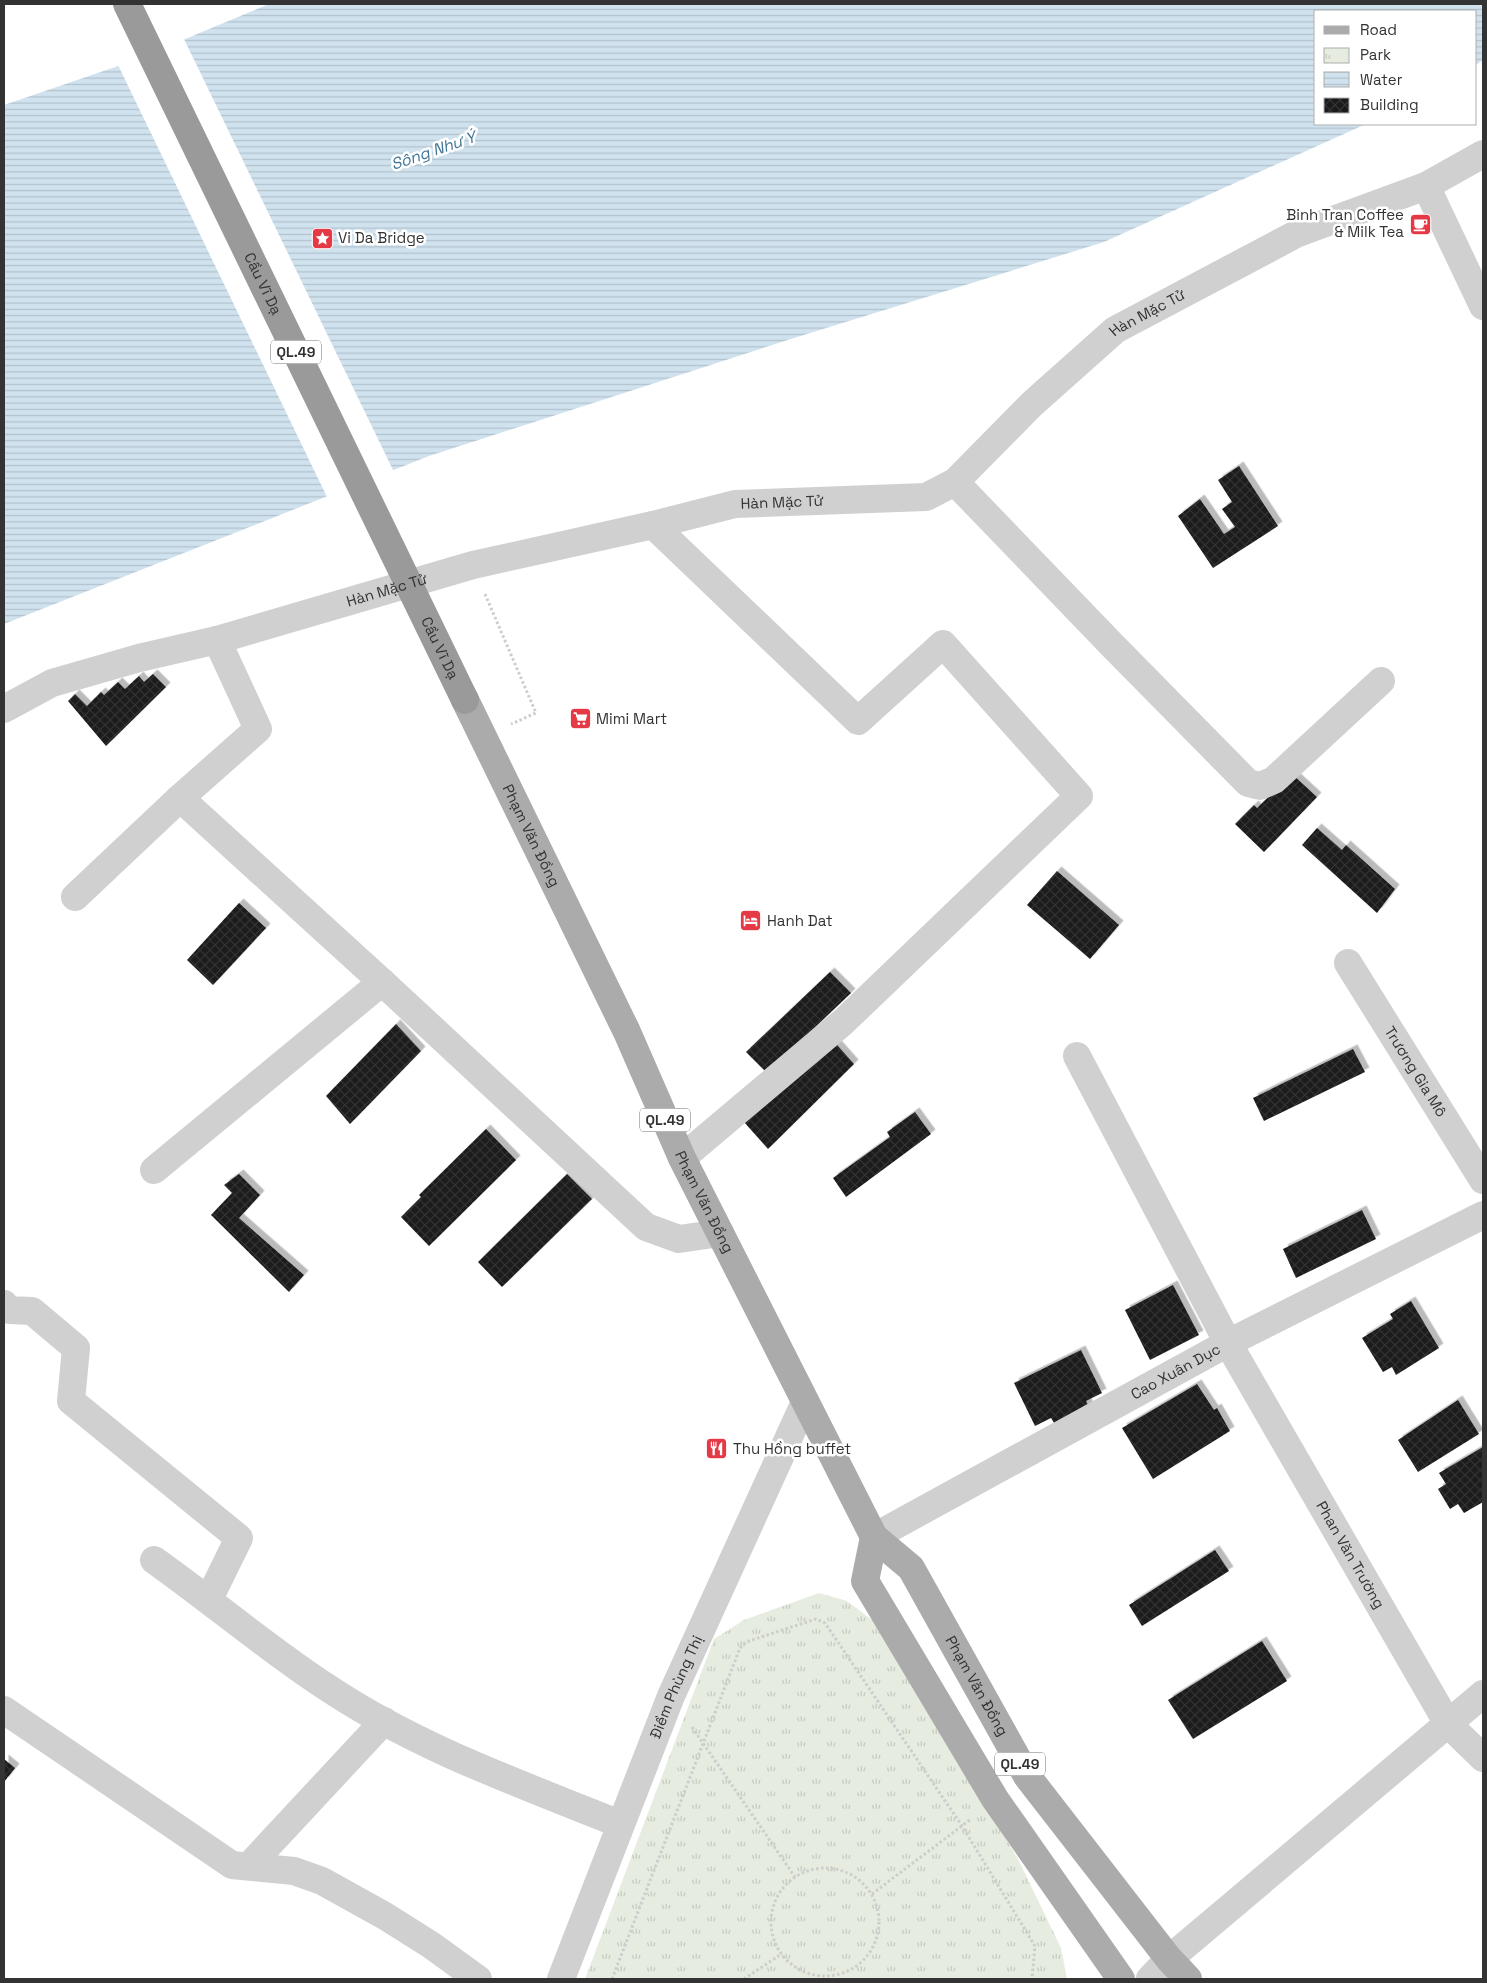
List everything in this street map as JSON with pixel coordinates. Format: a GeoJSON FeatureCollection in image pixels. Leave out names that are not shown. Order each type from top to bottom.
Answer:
{"type":"FeatureCollection","features":[{"type":"Feature","properties":{"kind":"highway","name":"Cầu Vĩ Dạ"},"geometry":{"type":"LineString","coordinates":[[127,4],[465,700]]}},
{"type":"Feature","properties":{"kind":"main road","name":"Phạm Văn Đồng"},"geometry":{"type":"LineString","coordinates":[[465,700],[627,1032],[682,1158],[874,1537],[911,1568],[1027,1776],[1170,1959],[1188,1979]]}},
{"type":"Feature","properties":{"kind":"main road","name":"QL.49"},"geometry":{"type":"LineString","coordinates":[[874,1537],[865,1580],[995,1799],[1121,1979]]}},
{"type":"Feature","properties":{"kind":"street","name":"Hàn Mặc Tử"},"geometry":{"type":"LineString","coordinates":[[4,708],[52,683],[139,658],[217,640],[472,566],[653,525],[735,504],[926,497],[955,482],[1032,404],[1115,330],[1298,233],[1426,186],[1483,154]]}},
{"type":"Feature","properties":{"kind":"street"},"geometry":{"type":"LineString","coordinates":[[1426,186],[1483,306]]}},
{"type":"Feature","properties":{"kind":"street"},"geometry":{"type":"LineString","coordinates":[[955,482],[1248,783],[1260,786],[1274,780],[1381,681]]}},
{"type":"Feature","properties":{"kind":"street"},"geometry":{"type":"LineString","coordinates":[[653,525],[858,721],[943,644],[1078,796],[843,1022],[682,1158]]}},
{"type":"Feature","properties":{"kind":"street"},"geometry":{"type":"LineString","coordinates":[[76,897],[180,798],[258,729],[217,640]]}},
{"type":"Feature","properties":{"kind":"street"},"geometry":{"type":"LineString","coordinates":[[180,798],[646,1227],[679,1239],[720,1233]]}},
{"type":"Feature","properties":{"kind":"street","name":"Trương Gia Mô"},"geometry":{"type":"LineString","coordinates":[[1348,963],[1483,1180]]}},
{"type":"Feature","properties":{"kind":"street"},"geometry":{"type":"LineString","coordinates":[[154,1170],[382,982]]}},
{"type":"Feature","properties":{"kind":"street","name":"Phan Văn Trường"},"geometry":{"type":"LineString","coordinates":[[1077,1056],[1228,1344],[1448,1724],[1483,1758]]}},
{"type":"Feature","properties":{"kind":"street","name":"Cao Xuân Dục"},"geometry":{"type":"LineString","coordinates":[[874,1537],[1228,1344],[1483,1215]]}},
{"type":"Feature","properties":{"kind":"street"},"geometry":{"type":"LineString","coordinates":[[4,1304],[9,1310],[32,1311],[76,1348],[71,1401],[239,1538],[209,1600]]}},
{"type":"Feature","properties":{"kind":"street","name":"Điềm Phùng Thị"},"geometry":{"type":"LineString","coordinates":[[561,1979],[671,1696],[805,1402]]}},
{"type":"Feature","properties":{"kind":"street"},"geometry":{"type":"LineString","coordinates":[[154,1560],[266,1645],[329,1689],[384,1721],[458,1759],[620,1824]]}},
{"type":"Feature","properties":{"kind":"street"},"geometry":{"type":"LineString","coordinates":[[1150,1979],[1170,1959],[1483,1694]]}},
{"type":"Feature","properties":{"kind":"street"},"geometry":{"type":"LineString","coordinates":[[4,1710],[232,1865],[294,1871],[322,1881],[385,1916],[478,1979]]}},
{"type":"Feature","properties":{"kind":"street"},"geometry":{"type":"LineString","coordinates":[[249,1866],[384,1721]]}},
{"type":"Feature","properties":{"kind":"path"},"geometry":{"type":"LineString","coordinates":[[472,566],[536,713]]}},
{"type":"Feature","properties":{"kind":"path"},"geometry":{"type":"LineString","coordinates":[[612,1979],[740,1648],[746,1642],[816,1619],[825,1623],[962,1826],[1035,1946],[1032,1979]]}},
{"type":"Feature","properties":{"kind":"path"},"geometry":{"type":"LineString","coordinates":[[671,1696],[795,1877]]}},
{"type":"Feature","properties":{"kind":"path"},"geometry":{"type":"LineString","coordinates":[[872,1894],[995,1799]]}},
{"type":"Feature","properties":{"kind":"path"},"geometry":{"type":"LineString","coordinates":[[828,1868],[846,1871],[860,1880],[872,1894],[878,1911],[878,1929],[873,1947],[862,1962],[847,1972],[829,1976],[810,1975],[794,1967],[780,1955],[773,1939],[770,1922],[773,1904],[782,1888],[795,1877],[811,1870],[828,1868]]}},
{"type":"Feature","properties":{"kind":"path"},"geometry":{"type":"LineString","coordinates":[[744,1979],[780,1955]]}},
{"type":"Feature","properties":{"kind":"green space"},"geometry":{"type":"Polygon","coordinates":[[[819,1593],[847,1601],[875,1622],[1018,1859],[1061,1948],[1067,1979],[585,1979],[714,1639],[744,1620],[819,1593]]]}},
{"type":"Feature","properties":{"kind":"water","name":"Sông Như Ý"},"geometry":{"type":"Polygon","coordinates":[[[269,4],[1483,4],[1483,60],[1477,64],[1477,10],[1314,10],[1314,125],[1364,125],[1104,242],[794,338],[429,456],[4,624],[4,105],[130,62],[269,4]]]}},
{"type":"Feature","properties":{"kind":"pier"},"geometry":{"type":"Polygon","coordinates":[[[183,37],[394,472],[328,499],[117,63],[183,37]]]}},
{"type":"Feature","properties":{"kind":"building"},"geometry":{"type":"Polygon","coordinates":[[[1239,466],[1278,526],[1213,568],[1178,516],[1200,499],[1224,534],[1235,527],[1222,509],[1232,502],[1218,480],[1239,466]]]}},
{"type":"Feature","properties":{"kind":"building"},"geometry":{"type":"Polygon","coordinates":[[[153,674],[166,687],[106,746],[68,701],[75,694],[87,706],[101,692],[104,695],[118,682],[125,689],[139,676],[144,682],[153,674]]]}},
{"type":"Feature","properties":{"kind":"building"},"geometry":{"type":"Polygon","coordinates":[[[1292,774],[1317,797],[1264,852],[1235,824],[1254,805],[1257,808],[1292,774]]]}},
{"type":"Feature","properties":{"kind":"building"},"geometry":{"type":"Polygon","coordinates":[[[1317,828],[1342,850],[1346,845],[1395,889],[1377,913],[1302,845],[1317,828]]]}},
{"type":"Feature","properties":{"kind":"building"},"geometry":{"type":"Polygon","coordinates":[[[1057,871],[1119,925],[1090,959],[1027,905],[1057,871]]]}},
{"type":"Feature","properties":{"kind":"building"},"geometry":{"type":"Polygon","coordinates":[[[239,903],[266,928],[213,985],[187,960],[239,903]]]}},
{"type":"Feature","properties":{"kind":"building"},"geometry":{"type":"Polygon","coordinates":[[[830,972],[851,993],[767,1073],[746,1052],[830,972]]]}},
{"type":"Feature","properties":{"kind":"building"},"geometry":{"type":"Polygon","coordinates":[[[396,1024],[421,1051],[350,1124],[326,1096],[396,1024]]]}},
{"type":"Feature","properties":{"kind":"building"},"geometry":{"type":"Polygon","coordinates":[[[830,1037],[854,1064],[768,1149],[744,1122],[830,1037]]]}},
{"type":"Feature","properties":{"kind":"building"},"geometry":{"type":"Polygon","coordinates":[[[1353,1049],[1365,1072],[1264,1121],[1253,1098],[1353,1049]]]}},
{"type":"Feature","properties":{"kind":"building"},"geometry":{"type":"Polygon","coordinates":[[[915,1112],[931,1134],[846,1197],[833,1178],[890,1137],[887,1132],[915,1112]]]}},
{"type":"Feature","properties":{"kind":"building"},"geometry":{"type":"Polygon","coordinates":[[[486,1129],[516,1160],[429,1246],[401,1217],[421,1197],[419,1195],[486,1129]]]}},
{"type":"Feature","properties":{"kind":"building"},"geometry":{"type":"Polygon","coordinates":[[[239,1174],[260,1195],[239,1218],[304,1275],[289,1292],[211,1215],[232,1193],[224,1185],[239,1174]]]}},
{"type":"Feature","properties":{"kind":"building"},"geometry":{"type":"Polygon","coordinates":[[[567,1174],[592,1199],[502,1287],[478,1262],[567,1174]]]}},
{"type":"Feature","properties":{"kind":"building"},"geometry":{"type":"Polygon","coordinates":[[[1362,1210],[1376,1239],[1296,1278],[1283,1249],[1362,1210]]]}},
{"type":"Feature","properties":{"kind":"building"},"geometry":{"type":"Polygon","coordinates":[[[1173,1285],[1199,1335],[1150,1360],[1125,1310],[1173,1285]]]}},
{"type":"Feature","properties":{"kind":"building"},"geometry":{"type":"Polygon","coordinates":[[[1411,1301],[1439,1348],[1396,1375],[1392,1367],[1383,1372],[1362,1338],[1393,1319],[1390,1314],[1411,1301]]]}},
{"type":"Feature","properties":{"kind":"building"},"geometry":{"type":"Polygon","coordinates":[[[1081,1350],[1102,1393],[1086,1401],[1090,1409],[1056,1426],[1051,1418],[1035,1426],[1014,1383],[1081,1350]]]}},
{"type":"Feature","properties":{"kind":"building"},"geometry":{"type":"Polygon","coordinates":[[[1197,1384],[1214,1410],[1217,1408],[1230,1431],[1153,1479],[1122,1428],[1197,1384]]]}},
{"type":"Feature","properties":{"kind":"building"},"geometry":{"type":"Polygon","coordinates":[[[1458,1400],[1479,1434],[1418,1472],[1398,1440],[1458,1400]]]}},
{"type":"Feature","properties":{"kind":"building"},"geometry":{"type":"Polygon","coordinates":[[[1483,1447],[1483,1502],[1464,1513],[1458,1504],[1450,1509],[1438,1489],[1446,1484],[1439,1473],[1483,1447]]]}},
{"type":"Feature","properties":{"kind":"building"},"geometry":{"type":"Polygon","coordinates":[[[1215,1550],[1229,1571],[1142,1626],[1129,1605],[1215,1550]]]}},
{"type":"Feature","properties":{"kind":"building"},"geometry":{"type":"Polygon","coordinates":[[[1262,1641],[1287,1681],[1193,1739],[1168,1700],[1262,1641]]]}},
{"type":"Feature","properties":{"kind":"building"},"geometry":{"type":"Polygon","coordinates":[[[4,1759],[15,1768],[4,1782],[4,1759]]]}},
{"type":"Feature","properties":{"kind":"place","name":"Binh Tran Coffee & Milk Tea"},"geometry":{"type":"Point","coordinates":[1420,224]}},
{"type":"Feature","properties":{"kind":"place","name":"Vi Da Bridge"},"geometry":{"type":"Point","coordinates":[322,238]}},
{"type":"Feature","properties":{"kind":"place","name":"Mimi Mart"},"geometry":{"type":"Point","coordinates":[580,719]}},
{"type":"Feature","properties":{"kind":"place","name":"Hanh Dat"},"geometry":{"type":"Point","coordinates":[751,921]}},
{"type":"Feature","properties":{"kind":"place","name":"Thu Hồng buffet"},"geometry":{"type":"Point","coordinates":[717,1449]}}]}
